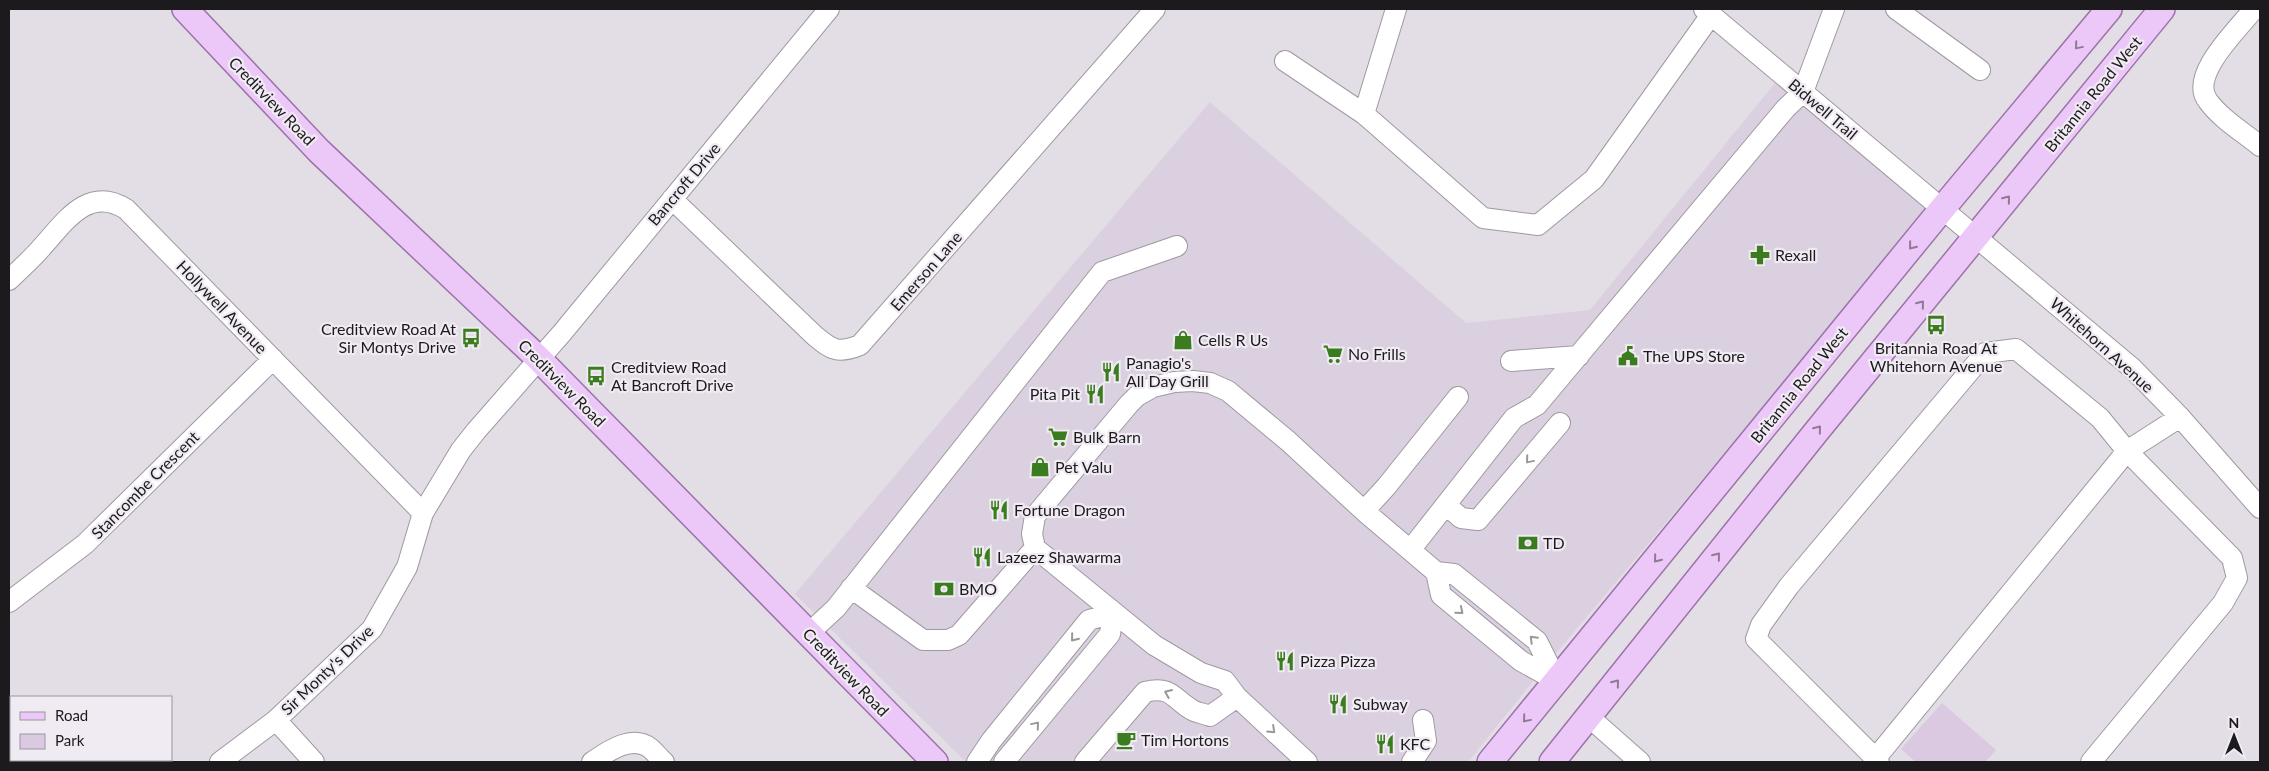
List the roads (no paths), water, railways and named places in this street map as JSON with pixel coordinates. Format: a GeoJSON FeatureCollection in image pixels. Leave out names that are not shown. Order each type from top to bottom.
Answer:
{"type":"FeatureCollection","features":[{"type":"Feature","properties":{"kind":"main road","name":"Creditview Road"},"geometry":{"type":"LineString","coordinates":[[184,9],[320,151],[538,358],[935,762]]}},
{"type":"Feature","properties":{"kind":"main road","name":"Britannia Road West"},"geometry":{"type":"LineString","coordinates":[[1490,762],[1942,209],[2109,9]]}},
{"type":"Feature","properties":{"kind":"main road","name":"Britannia Road West"},"geometry":{"type":"LineString","coordinates":[[1552,762],[1816,432],[2162,9]]}},
{"type":"Feature","properties":{"kind":"street","name":"Bancroft Drive"},"geometry":{"type":"LineString","coordinates":[[538,358],[829,9]]}},
{"type":"Feature","properties":{"kind":"street","name":"Emerson Lane"},"geometry":{"type":"LineString","coordinates":[[672,199],[832,350],[847,350],[860,346],[1155,9]]}},
{"type":"Feature","properties":{"kind":"street"},"geometry":{"type":"LineString","coordinates":[[1364,114],[1396,9]]}},
{"type":"Feature","properties":{"kind":"street"},"geometry":{"type":"LineString","coordinates":[[1411,549],[1514,418],[1537,405],[1786,108],[1803,92],[1834,9]]}},
{"type":"Feature","properties":{"kind":"street"},"geometry":{"type":"LineString","coordinates":[[1896,9],[1980,70]]}},
{"type":"Feature","properties":{"kind":"street"},"geometry":{"type":"LineString","coordinates":[[2254,9],[2206,70],[2202,88],[2205,97],[2214,108],[2260,146]]}},
{"type":"Feature","properties":{"kind":"street"},"geometry":{"type":"LineString","coordinates":[[1285,61],[1364,114],[1483,218],[1538,225],[1594,179],[1708,12]]}},
{"type":"Feature","properties":{"kind":"street","name":"Bidwell Trail"},"geometry":{"type":"LineString","coordinates":[[1708,12],[1976,236]]}},
{"type":"Feature","properties":{"kind":"street","name":"Hollywell Avenue"},"geometry":{"type":"LineString","coordinates":[[9,280],[77,209],[97,201],[117,203],[126,209],[423,513]]}},
{"type":"Feature","properties":{"kind":"street","name":"Whitehorn Avenue"},"geometry":{"type":"LineString","coordinates":[[1976,236],[2132,368],[2180,417],[2260,508]]}},
{"type":"Feature","properties":{"kind":"street"},"geometry":{"type":"LineString","coordinates":[[809,633],[836,608],[1102,272],[1178,246]]}},
{"type":"Feature","properties":{"kind":"street"},"geometry":{"type":"LineString","coordinates":[[2091,762],[2223,603],[2237,578],[2232,558],[2127,451],[2100,418],[2016,349],[1985,353],[1789,586],[1761,625],[1756,639],[1877,760],[2127,451],[2180,417]]}},
{"type":"Feature","properties":{"kind":"street"},"geometry":{"type":"LineString","coordinates":[[1511,361],[1579,356]]}},
{"type":"Feature","properties":{"kind":"street","name":"Sir Monty's Drive"},"geometry":{"type":"LineString","coordinates":[[220,762],[276,720],[372,629],[407,567],[423,513],[461,450],[538,358]]}},
{"type":"Feature","properties":{"kind":"street","name":"Stancombe Crescent"},"geometry":{"type":"LineString","coordinates":[[9,602],[85,544],[273,359]]}},
{"type":"Feature","properties":{"kind":"street"},"geometry":{"type":"LineString","coordinates":[[1307,762],[1237,697],[1225,681],[1201,673],[1154,645],[1034,548],[1032,534],[1036,516],[1128,404],[1153,386],[1193,380],[1210,383],[1228,391],[1302,452],[1364,511],[1436,572],[1441,594],[1521,661],[1557,682]]}},
{"type":"Feature","properties":{"kind":"street"},"geometry":{"type":"LineString","coordinates":[[1364,511],[1386,487],[1458,397]]}},
{"type":"Feature","properties":{"kind":"street"},"geometry":{"type":"LineString","coordinates":[[1446,505],[1461,518],[1478,520],[1560,423]]}},
{"type":"Feature","properties":{"kind":"street"},"geometry":{"type":"LineString","coordinates":[[851,588],[923,640],[948,640],[959,635],[1034,548]]}},
{"type":"Feature","properties":{"kind":"street"},"geometry":{"type":"LineString","coordinates":[[976,762],[986,746],[1089,620],[1113,613]]}},
{"type":"Feature","properties":{"kind":"street"},"geometry":{"type":"LineString","coordinates":[[1004,762],[1110,634],[1113,613]]}},
{"type":"Feature","properties":{"kind":"street"},"geometry":{"type":"LineString","coordinates":[[1086,762],[1145,692],[1158,689],[1168,691],[1194,711],[1210,716],[1237,697]]}},
{"type":"Feature","properties":{"kind":"street"},"geometry":{"type":"LineString","coordinates":[[1589,717],[1633,760]]}},
{"type":"Feature","properties":{"kind":"street"},"geometry":{"type":"LineString","coordinates":[[276,720],[314,762]]}},
{"type":"Feature","properties":{"kind":"street"},"geometry":{"type":"LineString","coordinates":[[1412,762],[1426,741],[1423,720]]}},
{"type":"Feature","properties":{"kind":"street"},"geometry":{"type":"LineString","coordinates":[[592,762],[617,746],[634,743],[648,747],[664,762]]}},
{"type":"Feature","properties":{"kind":"place","name":"Rexall"},"geometry":{"type":"Point","coordinates":[1760,255]}},
{"type":"Feature","properties":{"kind":"place","name":"Britannia Road At Whitehorn Avenue"},"geometry":{"type":"Point","coordinates":[1936,325]}},
{"type":"Feature","properties":{"kind":"place","name":"Creditview Road At Sir Montys Drive"},"geometry":{"type":"Point","coordinates":[471,338]}},
{"type":"Feature","properties":{"kind":"place","name":"Cells R Us"},"geometry":{"type":"Point","coordinates":[1183,340]}},
{"type":"Feature","properties":{"kind":"place","name":"No Frills"},"geometry":{"type":"Point","coordinates":[1333,354]}},
{"type":"Feature","properties":{"kind":"place","name":"The UPS Store"},"geometry":{"type":"Point","coordinates":[1628,356]}},
{"type":"Feature","properties":{"kind":"place","name":"Panagio's All Day Grill"},"geometry":{"type":"Point","coordinates":[1111,372]}},
{"type":"Feature","properties":{"kind":"place","name":"Creditview Road At Bancroft Drive"},"geometry":{"type":"Point","coordinates":[596,376]}},
{"type":"Feature","properties":{"kind":"place","name":"Pita Pit"},"geometry":{"type":"Point","coordinates":[1095,394]}},
{"type":"Feature","properties":{"kind":"place","name":"Bulk Barn"},"geometry":{"type":"Point","coordinates":[1058,437]}},
{"type":"Feature","properties":{"kind":"place","name":"Pet Valu"},"geometry":{"type":"Point","coordinates":[1040,467]}},
{"type":"Feature","properties":{"kind":"place","name":"Fortune Dragon"},"geometry":{"type":"Point","coordinates":[999,510]}},
{"type":"Feature","properties":{"kind":"place","name":"TD"},"geometry":{"type":"Point","coordinates":[1528,543]}},
{"type":"Feature","properties":{"kind":"place","name":"Lazeez Shawarma"},"geometry":{"type":"Point","coordinates":[982,557]}},
{"type":"Feature","properties":{"kind":"place","name":"BMO"},"geometry":{"type":"Point","coordinates":[944,589]}},
{"type":"Feature","properties":{"kind":"place","name":"Pizza Pizza"},"geometry":{"type":"Point","coordinates":[1285,661]}},
{"type":"Feature","properties":{"kind":"place","name":"Subway"},"geometry":{"type":"Point","coordinates":[1338,704]}},
{"type":"Feature","properties":{"kind":"place","name":"Tim Hortons"},"geometry":{"type":"Point","coordinates":[1126,740]}},
{"type":"Feature","properties":{"kind":"place","name":"KFC"},"geometry":{"type":"Point","coordinates":[1385,744]}}]}
